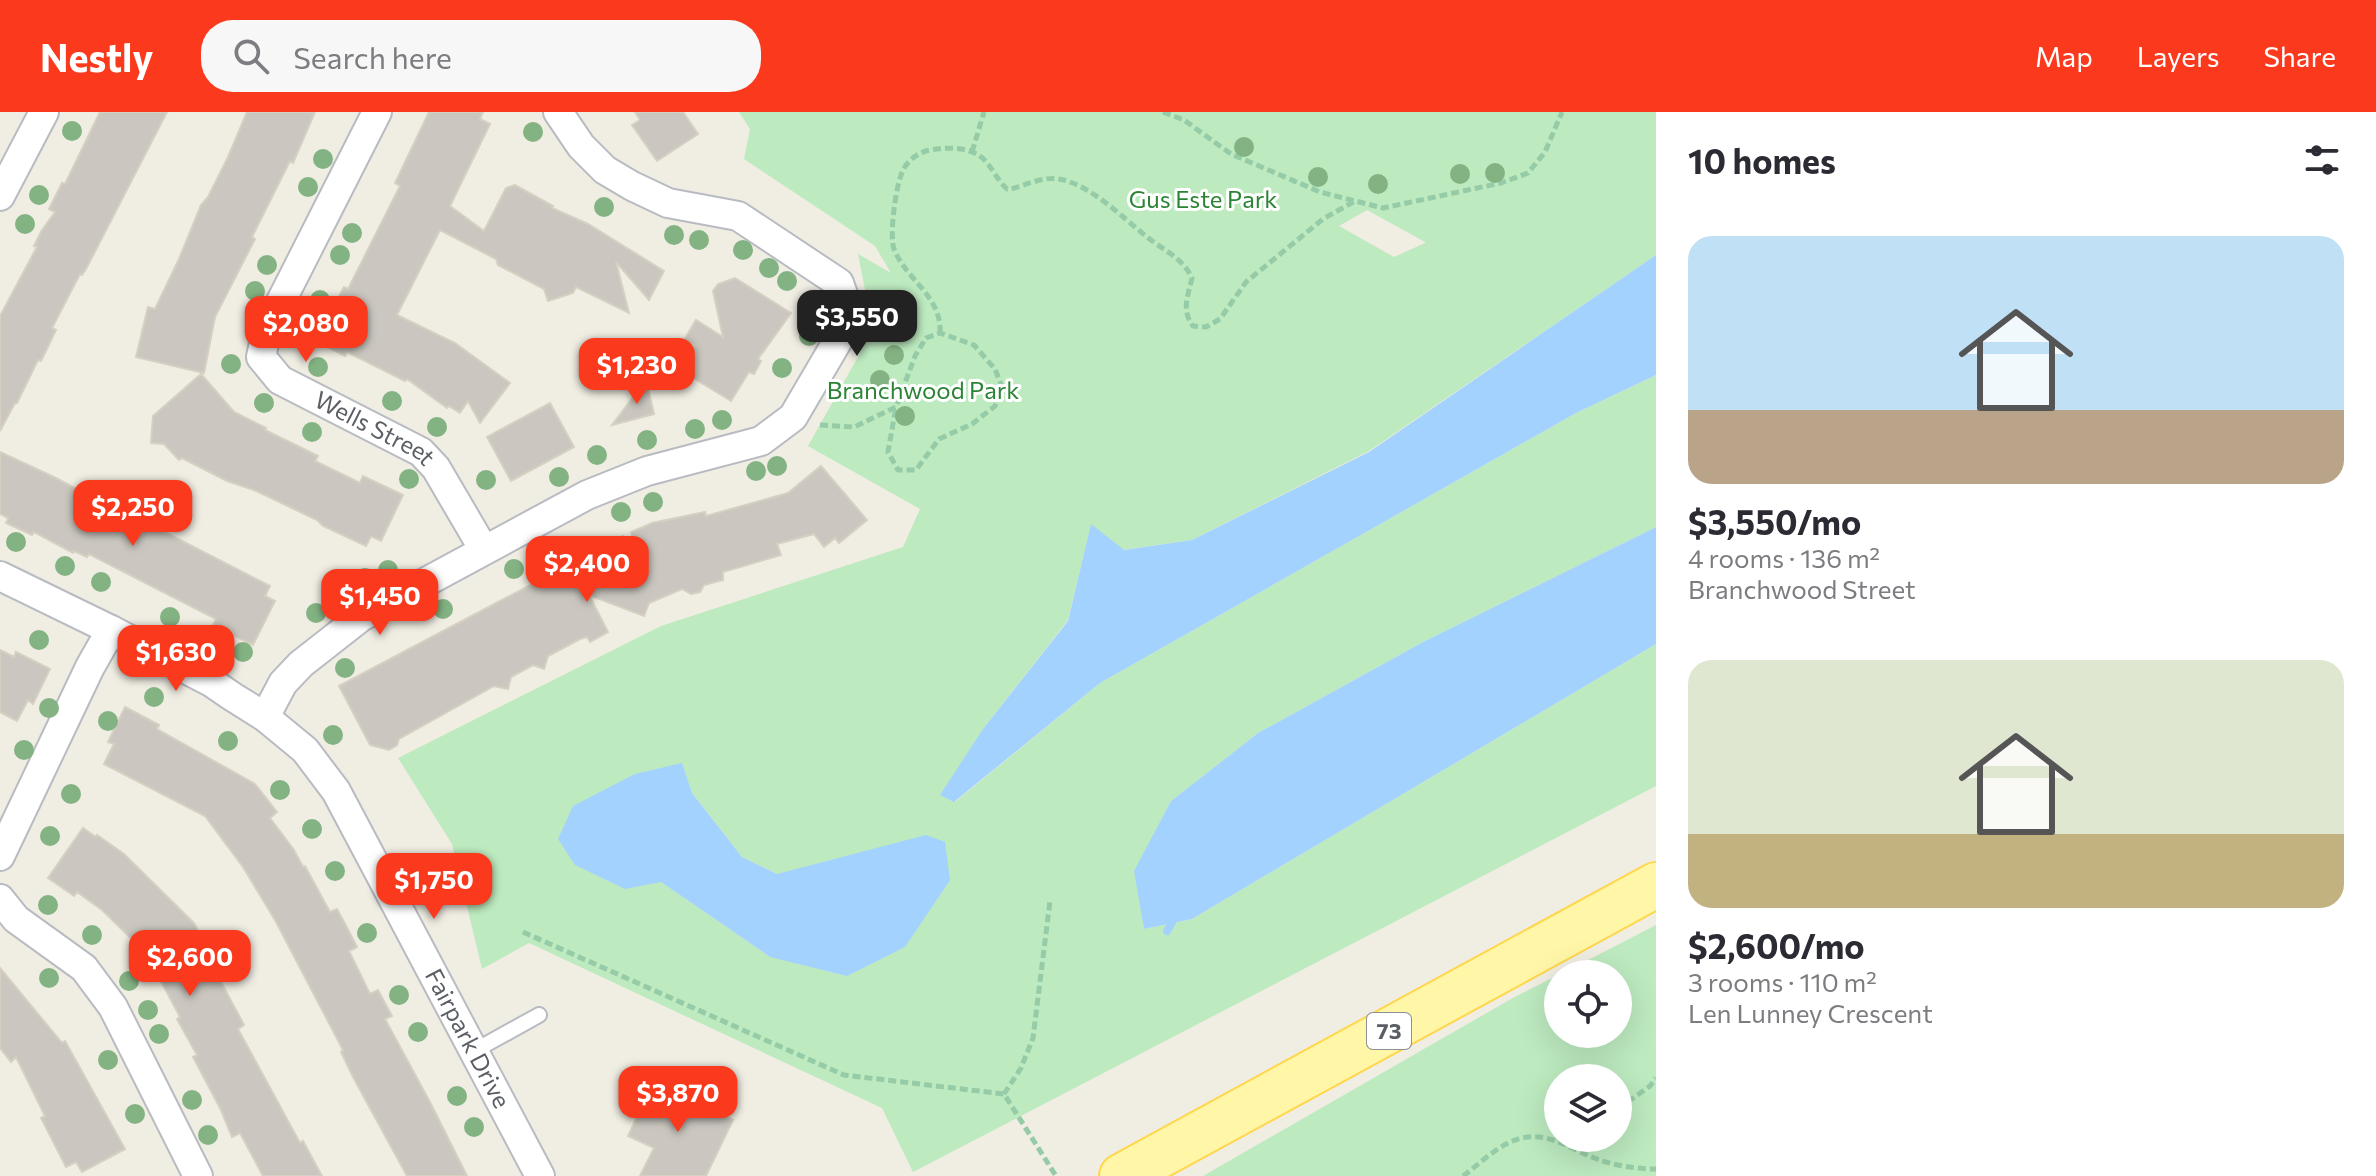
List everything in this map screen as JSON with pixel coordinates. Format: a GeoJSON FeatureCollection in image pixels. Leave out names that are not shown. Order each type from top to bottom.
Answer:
{"type":"FeatureCollection","features":[{"type":"Feature","properties":{"kind":"main road","name":"73"},"geometry":{"type":"LineString","coordinates":[[1122,1176],[1656,885]]}},
{"type":"Feature","properties":{"kind":"street"},"geometry":{"type":"LineString","coordinates":[[0,196],[44,112]]}},
{"type":"Feature","properties":{"kind":"street","name":"Wells Street"},"geometry":{"type":"LineString","coordinates":[[377,112],[267,329],[261,357],[280,380],[421,452],[436,468],[484,550]]}},
{"type":"Feature","properties":{"kind":"street"},"geometry":{"type":"LineString","coordinates":[[265,717],[283,683],[325,644],[361,617],[587,495],[647,471],[761,441],[793,417],[851,318],[839,283],[738,216],[668,203],[605,170],[581,146],[558,112]]}},
{"type":"Feature","properties":{"kind":"street","name":"Fairpark Drive"},"geometry":{"type":"LineString","coordinates":[[0,576],[211,682],[265,717],[305,750],[336,791],[540,1176]]}},
{"type":"Feature","properties":{"kind":"street"},"geometry":{"type":"LineString","coordinates":[[0,856],[90,667],[111,630]]}},
{"type":"Feature","properties":{"kind":"street"},"geometry":{"type":"LineString","coordinates":[[0,899],[16,919],[84,968],[113,1007],[191,1174]]}},
{"type":"Feature","properties":{"kind":"lane"},"geometry":{"type":"LineString","coordinates":[[474,1051],[539,1015]]}},
{"type":"Feature","properties":{"kind":"path"},"geometry":{"type":"LineString","coordinates":[[972,152],[984,112]]}},
{"type":"Feature","properties":{"kind":"path"},"geometry":{"type":"LineString","coordinates":[[1163,112],[1184,120],[1231,154],[1320,192],[1383,208],[1501,183],[1528,173],[1545,152],[1562,112]]}},
{"type":"Feature","properties":{"kind":"path"},"geometry":{"type":"LineString","coordinates":[[1184,120],[1187,112]]}},
{"type":"Feature","properties":{"kind":"path"},"geometry":{"type":"LineString","coordinates":[[940,333],[938,310],[904,265],[893,243],[899,181],[910,160],[922,152],[939,148],[972,152],[980,156],[1007,189],[1053,178],[1063,179],[1094,195],[1175,256],[1189,271],[1192,278],[1186,311],[1193,326],[1200,327],[1212,325],[1220,319],[1246,282],[1304,234],[1336,210],[1355,201]]}},
{"type":"Feature","properties":{"kind":"path"},"geometry":{"type":"LineString","coordinates":[[940,333],[974,345],[995,369],[1002,387],[995,406],[972,424],[939,439],[916,470],[898,470],[888,452],[896,407],[915,356],[926,338],[940,333]]}},
{"type":"Feature","properties":{"kind":"path"},"geometry":{"type":"LineString","coordinates":[[793,417],[811,425],[854,427],[896,407]]}},
{"type":"Feature","properties":{"kind":"path"},"geometry":{"type":"LineString","coordinates":[[1004,1094],[1021,1068],[1033,1038],[1050,901]]}},
{"type":"Feature","properties":{"kind":"path"},"geometry":{"type":"LineString","coordinates":[[523,932],[844,1075],[1004,1094]]}},
{"type":"Feature","properties":{"kind":"path"},"geometry":{"type":"LineString","coordinates":[[1632,1099],[1656,1078]]}},
{"type":"Feature","properties":{"kind":"path"},"geometry":{"type":"LineString","coordinates":[[1004,1094],[1056,1176]]}},
{"type":"Feature","properties":{"kind":"path"},"geometry":{"type":"LineString","coordinates":[[1463,1176],[1512,1141],[1544,1138]]}},
{"type":"Feature","properties":{"kind":"path"},"geometry":{"type":"LineString","coordinates":[[1583,1152],[1599,1160],[1656,1169]]}},
{"type":"Feature","properties":{"kind":"green space"},"geometry":{"type":"Polygon","coordinates":[[[739,112],[1656,112],[1656,255],[1369,451],[1192,540],[1123,550],[1091,525],[1068,620],[983,729],[955,802],[1100,683],[1576,413],[1656,375],[1656,527],[1423,642],[1258,733],[1171,801],[1135,871],[1144,929],[1192,919],[1656,644],[1656,786],[913,1172],[882,1108],[529,943],[482,969],[452,844],[398,758],[661,626],[903,547],[920,509],[808,446],[873,330],[858,254],[891,273],[875,246],[744,159],[750,129],[739,112]],[[1367,210],[1339,226],[1394,257],[1425,243],[1425,242],[1367,210]],[[681,763],[661,882],[770,957],[841,859],[777,874],[742,857],[692,793],[681,763]]]}},
{"type":"Feature","properties":{"kind":"green space"},"geometry":{"type":"Polygon","coordinates":[[[1656,925],[1656,1176],[1203,1176],[1544,982],[1544,1048],[1632,1048],[1632,960],[1588,960],[1656,925]]]}},
{"type":"Feature","properties":{"kind":"water"},"geometry":{"type":"Polygon","coordinates":[[[1656,255],[1656,375],[1576,413],[1100,683],[954,802],[940,795],[983,729],[1068,621],[1091,524],[1124,550],[1192,540],[1369,452],[1656,255]]]}},
{"type":"Feature","properties":{"kind":"water"},"geometry":{"type":"Polygon","coordinates":[[[1656,527],[1656,644],[1192,919],[1144,929],[1134,871],[1171,801],[1258,733],[1423,642],[1656,527]]]}},
{"type":"Feature","properties":{"kind":"water"},"geometry":{"type":"Polygon","coordinates":[[[682,763],[692,793],[742,857],[777,874],[926,835],[945,842],[950,880],[905,947],[847,976],[770,957],[661,882],[625,889],[575,865],[558,839],[573,806],[635,774],[682,763]]]}},
{"type":"Feature","properties":{"kind":"building"},"geometry":{"type":"Polygon","coordinates":[[[100,112],[167,112],[52,328],[56,330],[41,361],[38,360],[0,431],[0,316],[37,247],[34,246],[42,230],[55,212],[49,209],[62,183],[65,184],[100,112]]]}},
{"type":"Feature","properties":{"kind":"building"},"geometry":{"type":"Polygon","coordinates":[[[247,112],[315,112],[293,163],[290,161],[215,317],[204,373],[136,357],[148,307],[155,309],[247,112]]]}},
{"type":"Feature","properties":{"kind":"building"},"geometry":{"type":"Polygon","coordinates":[[[429,112],[483,112],[480,119],[490,124],[450,206],[484,231],[506,188],[515,185],[552,208],[588,224],[664,271],[649,300],[616,262],[629,313],[576,287],[573,293],[548,301],[544,289],[498,265],[496,259],[440,230],[397,315],[455,343],[510,383],[480,423],[468,401],[460,413],[449,406],[447,408],[407,379],[405,381],[347,352],[345,356],[311,339],[328,305],[333,307],[344,287],[348,289],[400,186],[395,183],[429,112]]]}},
{"type":"Feature","properties":{"kind":"building"},"geometry":{"type":"Polygon","coordinates":[[[635,112],[683,112],[698,134],[657,161],[632,125],[640,120],[635,112]]]}},
{"type":"Feature","properties":{"kind":"building"},"geometry":{"type":"Polygon","coordinates":[[[735,278],[791,313],[758,359],[761,361],[754,374],[749,372],[731,401],[659,357],[696,346],[684,340],[696,320],[723,337],[713,291],[718,284],[735,278]]]}},
{"type":"Feature","properties":{"kind":"building"},"geometry":{"type":"Polygon","coordinates":[[[201,374],[234,412],[318,456],[315,461],[360,483],[363,476],[403,495],[381,541],[371,536],[366,546],[254,490],[227,481],[182,458],[179,460],[164,444],[151,443],[153,416],[201,374]]]}},
{"type":"Feature","properties":{"kind":"building"},"geometry":{"type":"Polygon","coordinates":[[[646,380],[654,414],[612,425],[646,380]]]}},
{"type":"Feature","properties":{"kind":"building"},"geometry":{"type":"Polygon","coordinates":[[[550,403],[574,447],[511,481],[487,437],[550,403]]]}},
{"type":"Feature","properties":{"kind":"building"},"geometry":{"type":"Polygon","coordinates":[[[0,452],[270,586],[265,596],[275,601],[253,645],[213,625],[216,619],[89,554],[87,557],[73,553],[34,532],[32,535],[6,523],[8,518],[0,514],[0,452]]]}},
{"type":"Feature","properties":{"kind":"building"},"geometry":{"type":"Polygon","coordinates":[[[821,466],[867,520],[839,543],[835,538],[824,547],[814,534],[777,544],[781,555],[723,572],[723,580],[704,585],[700,592],[691,594],[682,589],[649,603],[644,616],[589,595],[608,632],[590,642],[587,637],[580,639],[548,656],[544,669],[533,665],[511,677],[508,689],[494,686],[399,739],[397,745],[389,750],[370,745],[339,686],[553,573],[552,570],[578,556],[623,536],[630,549],[635,547],[631,532],[652,523],[705,512],[706,516],[788,493],[821,466]]]}},
{"type":"Feature","properties":{"kind":"building"},"geometry":{"type":"Polygon","coordinates":[[[0,650],[14,657],[16,652],[50,669],[33,704],[28,700],[17,721],[0,712],[0,650]]]}},
{"type":"Feature","properties":{"kind":"building"},"geometry":{"type":"Polygon","coordinates":[[[125,707],[159,725],[157,729],[255,784],[277,812],[270,818],[305,866],[330,912],[337,909],[357,947],[349,951],[370,994],[378,990],[392,1016],[385,1019],[467,1176],[407,1176],[353,1077],[341,1052],[343,1050],[275,920],[243,867],[205,816],[104,764],[114,744],[108,742],[125,707]]]}},
{"type":"Feature","properties":{"kind":"building"},"geometry":{"type":"Polygon","coordinates":[[[83,828],[124,854],[194,923],[244,1025],[238,1029],[300,1143],[303,1141],[322,1176],[263,1176],[240,1133],[232,1137],[193,1057],[197,1055],[177,1019],[180,1017],[146,953],[102,910],[77,892],[74,896],[48,878],[83,828]]]}},
{"type":"Feature","properties":{"kind":"building"},"geometry":{"type":"Polygon","coordinates":[[[0,968],[62,1043],[65,1041],[125,1149],[82,1172],[76,1162],[66,1167],[41,1118],[45,1116],[16,1057],[11,1062],[0,1048],[0,968]]]}},
{"type":"Feature","properties":{"kind":"building"},"geometry":{"type":"Polygon","coordinates":[[[653,1082],[733,1120],[706,1176],[640,1176],[654,1148],[628,1136],[653,1082]]]}},
{"type":"Feature","properties":{"kind":"waterway"},"geometry":{"type":"LineString","coordinates":[[1167,931],[1175,917]]}},
{"type":"Feature","properties":{"kind":"park label","name":"Gus Este Park"},"geometry":{"type":"Point","coordinates":[1203,200]}},
{"type":"Feature","properties":{"kind":"park label","name":"Branchwood Park"},"geometry":{"type":"Point","coordinates":[923,391]}}]}
